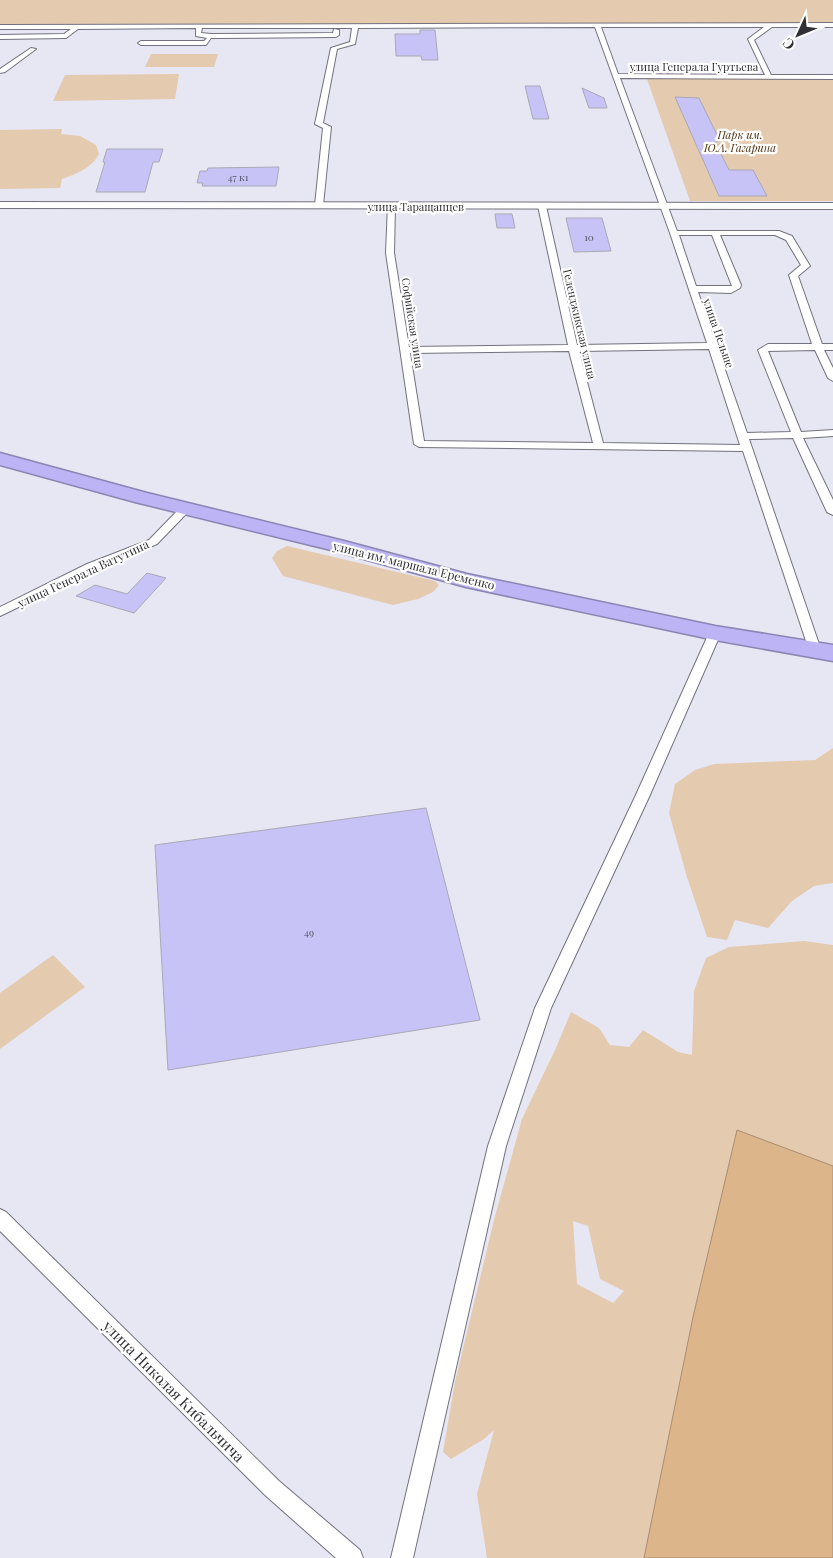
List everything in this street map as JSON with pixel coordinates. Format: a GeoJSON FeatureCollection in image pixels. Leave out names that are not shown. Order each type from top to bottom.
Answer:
{"type":"FeatureCollection","features":[{"type":"Feature","properties":{"kind":"highway","name":"улица им. маршала Еременко"},"geometry":{"type":"LineString","coordinates":[[0,459],[185,509],[337,545],[466,580],[716,633],[824,652]]}},
{"type":"Feature","properties":{"kind":"street","name":"улица Пельше"},"geometry":{"type":"LineString","coordinates":[[597,25],[674,233],[743,436],[745,448],[824,652]]}},
{"type":"Feature","properties":{"kind":"street"},"geometry":{"type":"LineString","coordinates":[[769,77],[751,39],[771,25]]}},
{"type":"Feature","properties":{"kind":"street"},"geometry":{"type":"LineString","coordinates":[[0,27],[833,25]]}},
{"type":"Feature","properties":{"kind":"street"},"geometry":{"type":"LineString","coordinates":[[0,37],[66,36],[77,26]]}},
{"type":"Feature","properties":{"kind":"street"},"geometry":{"type":"LineString","coordinates":[[199,26],[198,35],[210,36],[336,35],[336,26]]}},
{"type":"Feature","properties":{"kind":"street"},"geometry":{"type":"LineString","coordinates":[[319,206],[327,127],[320,124],[324,92],[334,48],[353,42],[355,26]]}},
{"type":"Feature","properties":{"kind":"street"},"geometry":{"type":"LineString","coordinates":[[142,43],[206,43],[210,36]]}},
{"type":"Feature","properties":{"kind":"street"},"geometry":{"type":"LineString","coordinates":[[0,71],[3,71],[33,49]]}},
{"type":"Feature","properties":{"kind":"street","name":"улица Генерала Гуртьева"},"geometry":{"type":"LineString","coordinates":[[616,76],[833,77]]}},
{"type":"Feature","properties":{"kind":"street","name":"улица Таращанцев"},"geometry":{"type":"LineString","coordinates":[[0,205],[833,206]]}},
{"type":"Feature","properties":{"kind":"street","name":"Софийская улица"},"geometry":{"type":"LineString","coordinates":[[391,206],[390,252],[419,444],[599,446]]}},
{"type":"Feature","properties":{"kind":"street","name":"Геленджикская улица"},"geometry":{"type":"LineString","coordinates":[[542,206],[573,347],[599,446]]}},
{"type":"Feature","properties":{"kind":"street"},"geometry":{"type":"LineString","coordinates":[[674,233],[776,233],[790,238],[806,266],[792,275],[818,347],[833,378]]}},
{"type":"Feature","properties":{"kind":"street"},"geometry":{"type":"LineString","coordinates":[[692,289],[732,290],[736,288],[737,285],[715,233]]}},
{"type":"Feature","properties":{"kind":"street"},"geometry":{"type":"LineString","coordinates":[[406,350],[712,346]]}},
{"type":"Feature","properties":{"kind":"street"},"geometry":{"type":"LineString","coordinates":[[833,347],[768,348],[763,350],[797,435],[833,512]]}},
{"type":"Feature","properties":{"kind":"street"},"geometry":{"type":"LineString","coordinates":[[743,436],[833,433]]}},
{"type":"Feature","properties":{"kind":"street"},"geometry":{"type":"LineString","coordinates":[[599,446],[745,448]]}},
{"type":"Feature","properties":{"kind":"street","name":"улица Генерала Ватутина"},"geometry":{"type":"LineString","coordinates":[[0,612],[91,567],[153,542],[185,509]]}},
{"type":"Feature","properties":{"kind":"street"},"geometry":{"type":"LineString","coordinates":[[402,1558],[497,1146],[543,1008],[642,797],[716,633]]}},
{"type":"Feature","properties":{"kind":"street","name":"улица Николая Кибальчича"},"geometry":{"type":"LineString","coordinates":[[0,1218],[272,1488],[352,1558]]}},
{"type":"Feature","properties":{"kind":"green space"},"geometry":{"type":"Polygon","coordinates":[[[0,0],[833,0],[833,24],[0,26],[0,0]]]}},
{"type":"Feature","properties":{"kind":"green space"},"geometry":{"type":"Polygon","coordinates":[[[151,54],[218,54],[214,67],[145,67],[151,54]]]}},
{"type":"Feature","properties":{"kind":"green space"},"geometry":{"type":"Polygon","coordinates":[[[179,74],[175,99],[53,101],[65,75],[179,74]]]}},
{"type":"Feature","properties":{"kind":"green space","name":"Парк им. Ю.А. Гагарина"},"geometry":{"type":"Polygon","coordinates":[[[647,79],[833,79],[833,201],[690,201],[647,79]]]}},
{"type":"Feature","properties":{"kind":"green space"},"geometry":{"type":"Polygon","coordinates":[[[62,129],[61,134],[80,136],[96,145],[99,154],[88,167],[62,179],[60,188],[0,189],[0,130],[62,129]]]}},
{"type":"Feature","properties":{"kind":"green space"},"geometry":{"type":"Polygon","coordinates":[[[287,546],[435,581],[439,585],[433,592],[418,599],[393,605],[283,576],[272,558],[277,551],[287,546]]]}},
{"type":"Feature","properties":{"kind":"green space"},"geometry":{"type":"Polygon","coordinates":[[[833,748],[833,883],[814,886],[792,901],[768,928],[735,920],[727,940],[707,937],[687,877],[669,813],[675,784],[695,770],[714,764],[815,760],[833,748]]]}},
{"type":"Feature","properties":{"kind":"green space"},"geometry":{"type":"Polygon","coordinates":[[[804,941],[833,945],[833,1558],[487,1558],[477,1494],[494,1430],[484,1439],[451,1459],[443,1452],[455,1382],[494,1220],[522,1119],[571,1012],[599,1028],[610,1045],[629,1047],[643,1030],[678,1052],[692,1055],[694,991],[706,958],[729,947],[804,941]],[[573,1221],[577,1284],[613,1303],[624,1291],[600,1279],[588,1226],[573,1221]]]}},
{"type":"Feature","properties":{"kind":"green space"},"geometry":{"type":"Polygon","coordinates":[[[53,955],[85,987],[0,1049],[0,993],[53,955]]]}},
{"type":"Feature","properties":{"kind":"shaded area"},"geometry":{"type":"Polygon","coordinates":[[[737,1130],[833,1166],[833,1558],[644,1558],[693,1317],[737,1130]]]}},
{"type":"Feature","properties":{"kind":"building"},"geometry":{"type":"Polygon","coordinates":[[[420,30],[435,30],[438,60],[422,60],[421,56],[396,56],[395,34],[420,34],[420,30]]]}},
{"type":"Feature","properties":{"kind":"building"},"geometry":{"type":"Polygon","coordinates":[[[525,86],[540,86],[549,119],[533,119],[525,86]]]}},
{"type":"Feature","properties":{"kind":"building"},"geometry":{"type":"Polygon","coordinates":[[[582,88],[604,98],[607,108],[589,108],[582,88]]]}},
{"type":"Feature","properties":{"kind":"building"},"geometry":{"type":"Polygon","coordinates":[[[675,97],[699,98],[720,141],[715,142],[729,170],[753,170],[767,196],[719,196],[675,97]]]}},
{"type":"Feature","properties":{"kind":"building"},"geometry":{"type":"Polygon","coordinates":[[[107,149],[163,149],[159,162],[153,162],[145,192],[96,192],[107,149]]]}},
{"type":"Feature","properties":{"kind":"building"},"geometry":{"type":"Polygon","coordinates":[[[279,167],[276,186],[202,186],[203,183],[197,183],[200,171],[207,171],[208,168],[279,167]]]}},
{"type":"Feature","properties":{"kind":"building"},"geometry":{"type":"Polygon","coordinates":[[[495,214],[512,214],[515,228],[497,228],[495,214]]]}},
{"type":"Feature","properties":{"kind":"building"},"geometry":{"type":"Polygon","coordinates":[[[566,218],[602,218],[611,251],[574,252],[566,218]]]}},
{"type":"Feature","properties":{"kind":"building"},"geometry":{"type":"Polygon","coordinates":[[[147,573],[166,578],[134,613],[76,596],[95,585],[127,594],[147,573]]]}},
{"type":"Feature","properties":{"kind":"building"},"geometry":{"type":"Polygon","coordinates":[[[426,808],[480,1020],[168,1070],[155,845],[426,808]]]}}]}
